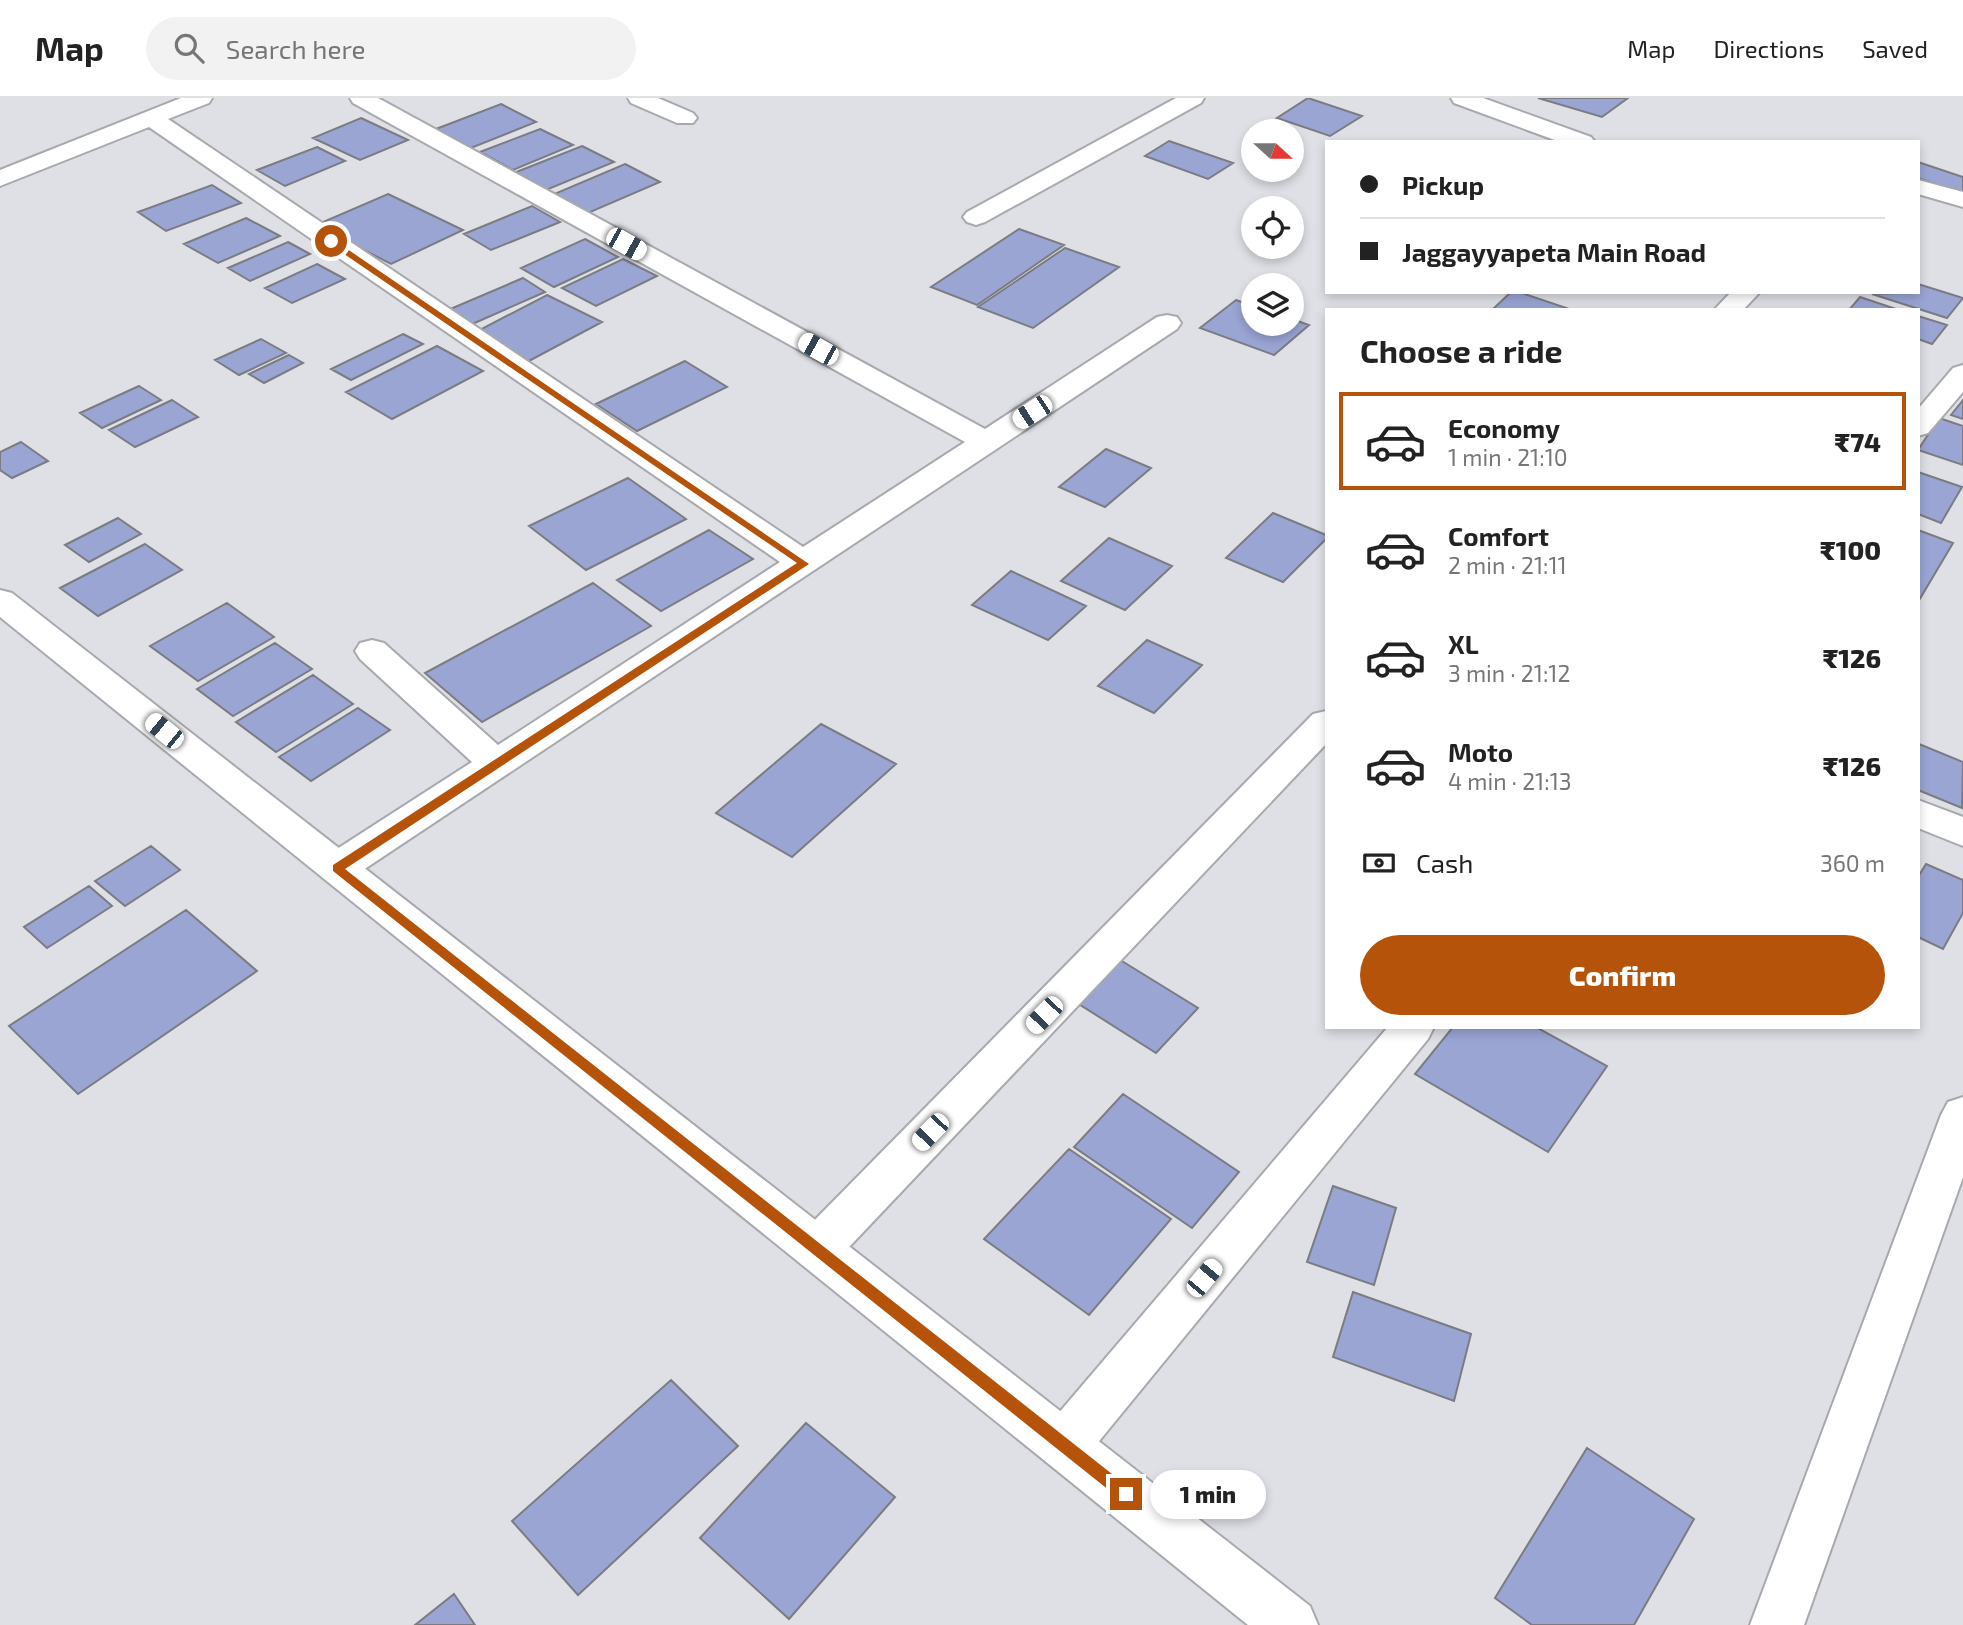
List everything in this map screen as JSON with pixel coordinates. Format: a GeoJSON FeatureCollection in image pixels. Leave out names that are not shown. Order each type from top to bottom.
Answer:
{"type":"FeatureCollection","features":[{"type":"Feature","properties":{"kind":"street"},"geometry":{"type":"LineString","coordinates":[[0,179],[201,98]]}},
{"type":"Feature","properties":{"kind":"street"},"geometry":{"type":"LineString","coordinates":[[361,98],[987,442]]}},
{"type":"Feature","properties":{"kind":"street"},"geometry":{"type":"LineString","coordinates":[[639,98],[685,118]]}},
{"type":"Feature","properties":{"kind":"street"},"geometry":{"type":"LineString","coordinates":[[976,217],[1193,98]]}},
{"type":"Feature","properties":{"kind":"street"},"geometry":{"type":"LineString","coordinates":[[1462,98],[1578,140]]}},
{"type":"Feature","properties":{"kind":"street"},"geometry":{"type":"LineString","coordinates":[[151,118],[804,564]]}},
{"type":"Feature","properties":{"kind":"street"},"geometry":{"type":"LineString","coordinates":[[1920,187],[1963,200]]}},
{"type":"Feature","properties":{"kind":"street"},"geometry":{"type":"LineString","coordinates":[[1729,308],[1745,294]]}},
{"type":"Feature","properties":{"kind":"street"},"geometry":{"type":"LineString","coordinates":[[337,868],[498,765],[1167,323]]}},
{"type":"Feature","properties":{"kind":"street"},"geometry":{"type":"LineString","coordinates":[[1920,425],[1963,374]]}},
{"type":"Feature","properties":{"kind":"street"},"geometry":{"type":"LineString","coordinates":[[4,610],[337,868],[1291,1625]]}},
{"type":"Feature","properties":{"kind":"street"},"geometry":{"type":"LineString","coordinates":[[372,651],[498,765]]}},
{"type":"Feature","properties":{"kind":"street"},"geometry":{"type":"LineString","coordinates":[[817,1249],[1325,724]]}},
{"type":"Feature","properties":{"kind":"street"},"geometry":{"type":"LineString","coordinates":[[1920,814],[1963,832]]}},
{"type":"Feature","properties":{"kind":"street"},"geometry":{"type":"LineString","coordinates":[[1064,1445],[1411,1029]]}},
{"type":"Feature","properties":{"kind":"street"},"geometry":{"type":"LineString","coordinates":[[1777,1625],[1963,1115]]}},
{"type":"Feature","properties":{"kind":"building"},"geometry":{"type":"Polygon","coordinates":[[[1308,98],[1362,116],[1330,136],[1304,127],[1304,119],[1277,118],[1308,98]]]}},
{"type":"Feature","properties":{"kind":"building"},"geometry":{"type":"Polygon","coordinates":[[[1538,98],[1628,98],[1602,117],[1538,98]]]}},
{"type":"Feature","properties":{"kind":"building"},"geometry":{"type":"Polygon","coordinates":[[[501,104],[536,122],[471,148],[436,129],[501,104]]]}},
{"type":"Feature","properties":{"kind":"building"},"geometry":{"type":"Polygon","coordinates":[[[361,118],[408,140],[360,160],[313,138],[361,118]]]}},
{"type":"Feature","properties":{"kind":"building"},"geometry":{"type":"Polygon","coordinates":[[[540,129],[573,145],[513,170],[480,152],[540,129]]]}},
{"type":"Feature","properties":{"kind":"building"},"geometry":{"type":"Polygon","coordinates":[[[1169,141],[1233,163],[1208,179],[1145,156],[1169,141]]]}},
{"type":"Feature","properties":{"kind":"building"},"geometry":{"type":"Polygon","coordinates":[[[582,146],[614,162],[546,190],[514,173],[582,146]]]}},
{"type":"Feature","properties":{"kind":"building"},"geometry":{"type":"Polygon","coordinates":[[[317,147],[345,161],[285,186],[257,170],[317,147]]]}},
{"type":"Feature","properties":{"kind":"building"},"geometry":{"type":"Polygon","coordinates":[[[1920,163],[1963,177],[1963,193],[1920,179],[1920,163]]]}},
{"type":"Feature","properties":{"kind":"building"},"geometry":{"type":"Polygon","coordinates":[[[625,164],[660,182],[588,213],[552,195],[625,164]]]}},
{"type":"Feature","properties":{"kind":"building"},"geometry":{"type":"Polygon","coordinates":[[[212,185],[241,203],[166,231],[138,212],[212,185]]]}},
{"type":"Feature","properties":{"kind":"building"},"geometry":{"type":"Polygon","coordinates":[[[388,194],[463,230],[391,264],[316,225],[388,194]]]}},
{"type":"Feature","properties":{"kind":"building"},"geometry":{"type":"Polygon","coordinates":[[[532,206],[560,222],[491,250],[464,234],[532,206]]]}},
{"type":"Feature","properties":{"kind":"building"},"geometry":{"type":"Polygon","coordinates":[[[246,218],[280,236],[218,263],[184,244],[246,218]]]}},
{"type":"Feature","properties":{"kind":"building"},"geometry":{"type":"Polygon","coordinates":[[[1019,229],[1064,245],[977,305],[931,287],[1019,229]]]}},
{"type":"Feature","properties":{"kind":"building"},"geometry":{"type":"Polygon","coordinates":[[[585,239],[618,257],[554,287],[521,268],[585,239]]]}},
{"type":"Feature","properties":{"kind":"building"},"geometry":{"type":"Polygon","coordinates":[[[288,242],[310,254],[250,281],[228,268],[288,242]]]}},
{"type":"Feature","properties":{"kind":"building"},"geometry":{"type":"Polygon","coordinates":[[[1065,248],[1119,267],[1033,328],[978,307],[1065,248]]]}},
{"type":"Feature","properties":{"kind":"building"},"geometry":{"type":"Polygon","coordinates":[[[623,259],[657,276],[596,306],[562,288],[623,259]]]}},
{"type":"Feature","properties":{"kind":"building"},"geometry":{"type":"Polygon","coordinates":[[[317,264],[345,279],[292,303],[265,288],[317,264]]]}},
{"type":"Feature","properties":{"kind":"building"},"geometry":{"type":"Polygon","coordinates":[[[523,278],[545,292],[470,325],[448,310],[523,278]]]}},
{"type":"Feature","properties":{"kind":"building"},"geometry":{"type":"Polygon","coordinates":[[[1920,285],[1963,298],[1947,318],[1872,294],[1920,294],[1920,285]]]}},
{"type":"Feature","properties":{"kind":"building"},"geometry":{"type":"Polygon","coordinates":[[[1509,294],[1525,294],[1566,308],[1494,308],[1509,294]]]}},
{"type":"Feature","properties":{"kind":"building"},"geometry":{"type":"Polygon","coordinates":[[[547,295],[602,322],[527,362],[472,334],[547,295]]]}},
{"type":"Feature","properties":{"kind":"building"},"geometry":{"type":"Polygon","coordinates":[[[1860,297],[1893,308],[1851,308],[1860,297]]]}},
{"type":"Feature","properties":{"kind":"building"},"geometry":{"type":"Polygon","coordinates":[[[1236,300],[1241,302],[1241,336],[1296,336],[1274,355],[1200,328],[1236,300]]]}},
{"type":"Feature","properties":{"kind":"building"},"geometry":{"type":"Polygon","coordinates":[[[1920,317],[1947,325],[1932,344],[1920,340],[1920,317]]]}},
{"type":"Feature","properties":{"kind":"building"},"geometry":{"type":"Polygon","coordinates":[[[403,334],[423,344],[351,380],[331,369],[403,334]]]}},
{"type":"Feature","properties":{"kind":"building"},"geometry":{"type":"Polygon","coordinates":[[[261,339],[286,353],[239,375],[215,360],[261,339]]]}},
{"type":"Feature","properties":{"kind":"building"},"geometry":{"type":"Polygon","coordinates":[[[437,346],[483,371],[392,419],[346,392],[437,346]]]}},
{"type":"Feature","properties":{"kind":"building"},"geometry":{"type":"Polygon","coordinates":[[[289,355],[303,363],[264,383],[249,374],[289,355]]]}},
{"type":"Feature","properties":{"kind":"building"},"geometry":{"type":"Polygon","coordinates":[[[685,361],[727,387],[637,431],[596,404],[685,361]]]}},
{"type":"Feature","properties":{"kind":"building"},"geometry":{"type":"Polygon","coordinates":[[[139,386],[161,400],[102,428],[80,413],[139,386]]]}},
{"type":"Feature","properties":{"kind":"building"},"geometry":{"type":"Polygon","coordinates":[[[172,400],[198,417],[135,447],[109,430],[172,400]]]}},
{"type":"Feature","properties":{"kind":"building"},"geometry":{"type":"Polygon","coordinates":[[[1963,400],[1963,419],[1951,415],[1963,400]]]}},
{"type":"Feature","properties":{"kind":"building"},"geometry":{"type":"Polygon","coordinates":[[[1939,418],[1963,426],[1963,465],[1920,451],[1939,418]]]}},
{"type":"Feature","properties":{"kind":"building"},"geometry":{"type":"Polygon","coordinates":[[[21,442],[48,461],[12,478],[0,470],[0,452],[21,442]]]}},
{"type":"Feature","properties":{"kind":"building"},"geometry":{"type":"Polygon","coordinates":[[[1106,449],[1151,468],[1105,507],[1059,487],[1106,449]]]}},
{"type":"Feature","properties":{"kind":"building"},"geometry":{"type":"Polygon","coordinates":[[[1920,473],[1962,487],[1941,523],[1920,515],[1920,473]]]}},
{"type":"Feature","properties":{"kind":"building"},"geometry":{"type":"Polygon","coordinates":[[[628,478],[686,519],[586,570],[529,526],[628,478]]]}},
{"type":"Feature","properties":{"kind":"building"},"geometry":{"type":"Polygon","coordinates":[[[1273,513],[1325,535],[1325,540],[1283,582],[1226,558],[1273,513]]]}},
{"type":"Feature","properties":{"kind":"building"},"geometry":{"type":"Polygon","coordinates":[[[118,518],[141,534],[89,562],[65,545],[118,518]]]}},
{"type":"Feature","properties":{"kind":"building"},"geometry":{"type":"Polygon","coordinates":[[[709,530],[753,559],[661,611],[617,580],[709,530]]]}},
{"type":"Feature","properties":{"kind":"building"},"geometry":{"type":"Polygon","coordinates":[[[1920,531],[1953,543],[1920,599],[1920,531]]]}},
{"type":"Feature","properties":{"kind":"building"},"geometry":{"type":"Polygon","coordinates":[[[1109,538],[1172,566],[1125,610],[1061,581],[1109,538]]]}},
{"type":"Feature","properties":{"kind":"building"},"geometry":{"type":"Polygon","coordinates":[[[145,544],[182,570],[98,616],[60,588],[145,544]]]}},
{"type":"Feature","properties":{"kind":"building"},"geometry":{"type":"Polygon","coordinates":[[[1011,571],[1086,606],[1048,640],[972,605],[1011,571]]]}},
{"type":"Feature","properties":{"kind":"building"},"geometry":{"type":"Polygon","coordinates":[[[593,583],[651,626],[482,722],[425,673],[593,583]]]}},
{"type":"Feature","properties":{"kind":"building"},"geometry":{"type":"Polygon","coordinates":[[[227,603],[274,637],[198,681],[150,646],[227,603]]]}},
{"type":"Feature","properties":{"kind":"building"},"geometry":{"type":"Polygon","coordinates":[[[1147,640],[1202,665],[1154,713],[1098,686],[1147,640]]]}},
{"type":"Feature","properties":{"kind":"building"},"geometry":{"type":"Polygon","coordinates":[[[275,643],[312,669],[233,716],[197,689],[275,643]]]}},
{"type":"Feature","properties":{"kind":"building"},"geometry":{"type":"Polygon","coordinates":[[[313,675],[353,704],[276,752],[236,722],[313,675]]]}},
{"type":"Feature","properties":{"kind":"building"},"geometry":{"type":"Polygon","coordinates":[[[358,708],[390,730],[311,781],[279,757],[358,708]]]}},
{"type":"Feature","properties":{"kind":"building"},"geometry":{"type":"Polygon","coordinates":[[[821,724],[896,764],[792,857],[716,813],[821,724]]]}},
{"type":"Feature","properties":{"kind":"building"},"geometry":{"type":"Polygon","coordinates":[[[1920,744],[1963,762],[1962,808],[1920,791],[1920,744]]]}},
{"type":"Feature","properties":{"kind":"building"},"geometry":{"type":"Polygon","coordinates":[[[151,846],[180,870],[125,906],[95,881],[151,846]]]}},
{"type":"Feature","properties":{"kind":"building"},"geometry":{"type":"Polygon","coordinates":[[[1926,864],[1963,880],[1963,913],[1943,949],[1920,938],[1920,874],[1926,864]]]}},
{"type":"Feature","properties":{"kind":"building"},"geometry":{"type":"Polygon","coordinates":[[[89,886],[112,906],[47,948],[24,927],[89,886]]]}},
{"type":"Feature","properties":{"kind":"building"},"geometry":{"type":"Polygon","coordinates":[[[186,910],[257,971],[78,1094],[9,1026],[186,910]]]}},
{"type":"Feature","properties":{"kind":"building"},"geometry":{"type":"Polygon","coordinates":[[[1117,958],[1198,1008],[1156,1053],[1074,1001],[1117,958]]]}},
{"type":"Feature","properties":{"kind":"building"},"geometry":{"type":"Polygon","coordinates":[[[1451,1029],[1540,1029],[1607,1066],[1548,1152],[1415,1074],[1451,1029]]]}},
{"type":"Feature","properties":{"kind":"building"},"geometry":{"type":"Polygon","coordinates":[[[1123,1094],[1239,1172],[1192,1228],[1074,1147],[1123,1094]]]}},
{"type":"Feature","properties":{"kind":"building"},"geometry":{"type":"Polygon","coordinates":[[[1069,1149],[1171,1219],[1089,1315],[984,1239],[1069,1149]]]}},
{"type":"Feature","properties":{"kind":"building"},"geometry":{"type":"Polygon","coordinates":[[[1333,1186],[1396,1208],[1374,1285],[1307,1262],[1333,1186]]]}},
{"type":"Feature","properties":{"kind":"building"},"geometry":{"type":"Polygon","coordinates":[[[1353,1292],[1471,1334],[1454,1401],[1333,1357],[1353,1292]]]}},
{"type":"Feature","properties":{"kind":"building"},"geometry":{"type":"Polygon","coordinates":[[[671,1380],[738,1446],[578,1595],[512,1521],[671,1380]]]}},
{"type":"Feature","properties":{"kind":"building"},"geometry":{"type":"Polygon","coordinates":[[[806,1423],[895,1497],[789,1619],[700,1538],[806,1423]]]}},
{"type":"Feature","properties":{"kind":"building"},"geometry":{"type":"Polygon","coordinates":[[[1587,1448],[1694,1519],[1634,1625],[1532,1625],[1495,1598],[1587,1448]]]}},
{"type":"Feature","properties":{"kind":"building"},"geometry":{"type":"Polygon","coordinates":[[[454,1594],[475,1625],[415,1625],[454,1594]]]}},
{"type":"Feature","properties":{"kind":"route"},"geometry":{"type":"LineString","coordinates":[[331,241],[804,564],[337,868],[1126,1494]]}}]}
